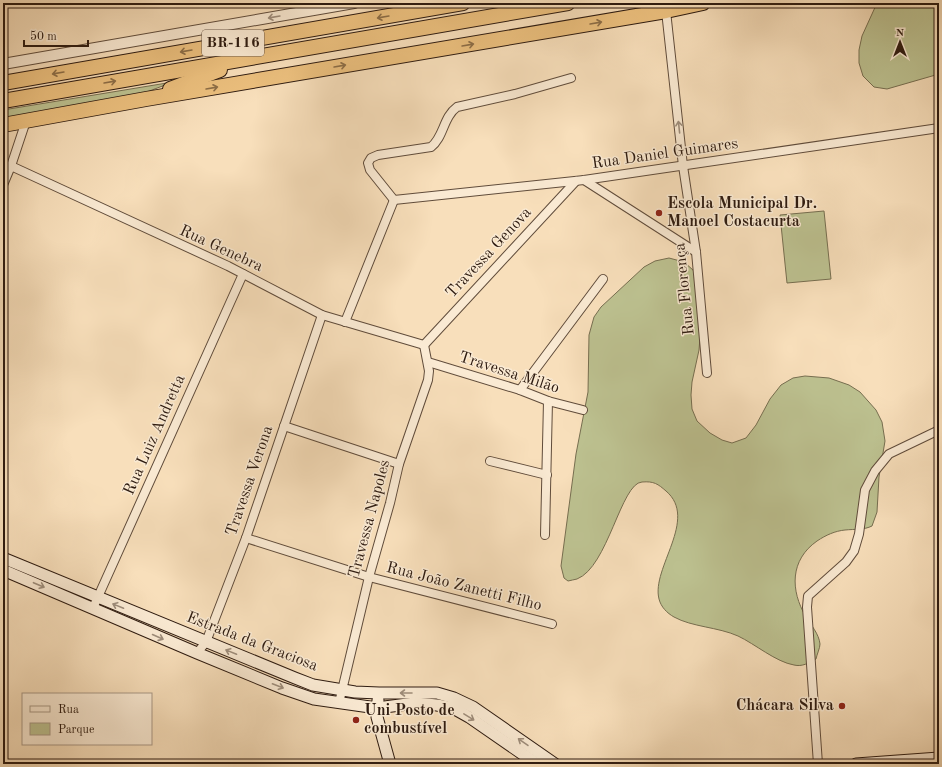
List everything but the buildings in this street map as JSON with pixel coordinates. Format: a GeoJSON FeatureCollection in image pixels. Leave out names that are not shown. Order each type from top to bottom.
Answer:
{"type":"FeatureCollection","features":[{"type":"Feature","properties":{"kind":"highway","name":"BR-116"},"geometry":{"type":"LineString","coordinates":[[3,83],[463,3]]}},
{"type":"Feature","properties":{"kind":"highway","name":"BR-116"},"geometry":{"type":"LineString","coordinates":[[3,101],[568,3]]}},
{"type":"Feature","properties":{"kind":"highway"},"geometry":{"type":"LineString","coordinates":[[3,125],[146,99],[666,11],[703,3]]}},
{"type":"Feature","properties":{"kind":"highway"},"geometry":{"type":"LineString","coordinates":[[146,99],[246,59]]}},
{"type":"Feature","properties":{"kind":"main road","name":"Estrada da Graciosa"},"geometry":{"type":"LineString","coordinates":[[3,558],[197,653],[314,699],[377,708],[415,703],[453,708],[469,717],[537,764]]}},
{"type":"Feature","properties":{"kind":"main road","name":"Estrada da Graciosa"},"geometry":{"type":"LineString","coordinates":[[3,570],[206,642],[313,684],[341,690],[379,693],[437,693],[454,698],[473,707],[555,764]]}},
{"type":"Feature","properties":{"kind":"main road"},"geometry":{"type":"LineString","coordinates":[[379,693],[376,717],[390,764]]}},
{"type":"Feature","properties":{"kind":"main road"},"geometry":{"type":"LineString","coordinates":[[856,764],[892,763],[939,758]]}},
{"type":"Feature","properties":{"kind":"street"},"geometry":{"type":"LineString","coordinates":[[3,64],[354,3]]}},
{"type":"Feature","properties":{"kind":"street","name":"Rua Florença"},"geometry":{"type":"LineString","coordinates":[[666,11],[683,166],[696,252],[707,373]]}},
{"type":"Feature","properties":{"kind":"street"},"geometry":{"type":"LineString","coordinates":[[345,322],[394,200],[370,170],[368,163],[371,158],[378,155],[431,147],[436,143],[450,111],[456,107],[515,94],[571,78]]}},
{"type":"Feature","properties":{"kind":"street"},"geometry":{"type":"LineString","coordinates":[[3,185],[26,121]]}},
{"type":"Feature","properties":{"kind":"street","name":"Rua Daniel Guimares"},"geometry":{"type":"LineString","coordinates":[[394,200],[580,180],[939,128]]}},
{"type":"Feature","properties":{"kind":"street","name":"Rua Genebra"},"geometry":{"type":"LineString","coordinates":[[11,166],[228,266],[322,315],[424,345]]}},
{"type":"Feature","properties":{"kind":"street"},"geometry":{"type":"LineString","coordinates":[[580,180],[696,252]]}},
{"type":"Feature","properties":{"kind":"street","name":"Travessa Genova"},"geometry":{"type":"LineString","coordinates":[[424,345],[580,180]]}},
{"type":"Feature","properties":{"kind":"street","name":"Rua Luiz Andretta"},"geometry":{"type":"LineString","coordinates":[[96,603],[243,274]]}},
{"type":"Feature","properties":{"kind":"street"},"geometry":{"type":"LineString","coordinates":[[520,390],[603,279]]}},
{"type":"Feature","properties":{"kind":"street","name":"Travessa Verona"},"geometry":{"type":"LineString","coordinates":[[197,653],[206,642],[246,538],[322,315]]}},
{"type":"Feature","properties":{"kind":"street","name":"Travessa Napoles"},"geometry":{"type":"LineString","coordinates":[[339,703],[369,577],[390,503],[399,464],[428,380],[428,362],[424,345]]}},
{"type":"Feature","properties":{"kind":"street","name":"Travessa Milão"},"geometry":{"type":"LineString","coordinates":[[428,362],[520,390],[548,401],[583,410]]}},
{"type":"Feature","properties":{"kind":"street"},"geometry":{"type":"LineString","coordinates":[[545,535],[548,401]]}},
{"type":"Feature","properties":{"kind":"street"},"geometry":{"type":"LineString","coordinates":[[284,426],[399,464]]}},
{"type":"Feature","properties":{"kind":"street"},"geometry":{"type":"LineString","coordinates":[[818,764],[807,607],[808,596],[846,562],[854,551],[859,534],[865,490],[875,471],[889,454],[939,430]]}},
{"type":"Feature","properties":{"kind":"street"},"geometry":{"type":"LineString","coordinates":[[490,461],[547,475]]}},
{"type":"Feature","properties":{"kind":"street","name":"Rua João Zanetti Filho"},"geometry":{"type":"LineString","coordinates":[[246,538],[369,577],[552,624]]}},
{"type":"Feature","properties":{"kind":"green space"},"geometry":{"type":"Polygon","coordinates":[[[877,3],[939,3],[939,74],[887,89],[874,87],[863,76],[859,63],[859,50],[862,36],[877,3]]]}},
{"type":"Feature","properties":{"kind":"green space"},"geometry":{"type":"Polygon","coordinates":[[[173,82],[131,98],[3,120],[3,110],[173,82]]]}},
{"type":"Feature","properties":{"kind":"green space"},"geometry":{"type":"Polygon","coordinates":[[[824,211],[831,279],[787,283],[780,215],[824,211]]]}},
{"type":"Feature","properties":{"kind":"green space"},"geometry":{"type":"Polygon","coordinates":[[[669,258],[684,262],[693,270],[699,280],[701,324],[699,350],[692,382],[692,409],[697,421],[710,433],[722,440],[732,443],[746,438],[756,425],[770,399],[781,385],[793,378],[805,376],[829,378],[849,385],[860,392],[876,410],[882,422],[885,441],[879,477],[877,512],[872,526],[863,529],[838,531],[824,537],[808,549],[797,566],[795,586],[797,596],[820,644],[816,659],[805,664],[797,665],[787,663],[773,657],[745,639],[730,633],[681,620],[665,610],[659,599],[658,587],[661,573],[672,544],[678,515],[675,502],[661,486],[656,484],[642,482],[634,486],[620,510],[606,543],[588,571],[577,579],[568,581],[564,578],[561,566],[576,454],[588,392],[589,335],[594,317],[601,307],[644,267],[655,261],[669,258]]]}},
{"type":"Feature","properties":{"kind":"place","name":"Escola Municipal Dr. Manoel Costacurta"},"geometry":{"type":"Point","coordinates":[659,213]}},
{"type":"Feature","properties":{"kind":"place","name":"Chácara Silva"},"geometry":{"type":"Point","coordinates":[842,706]}},
{"type":"Feature","properties":{"kind":"place","name":"Uni Posto de combustível"},"geometry":{"type":"Point","coordinates":[356,720]}}]}
